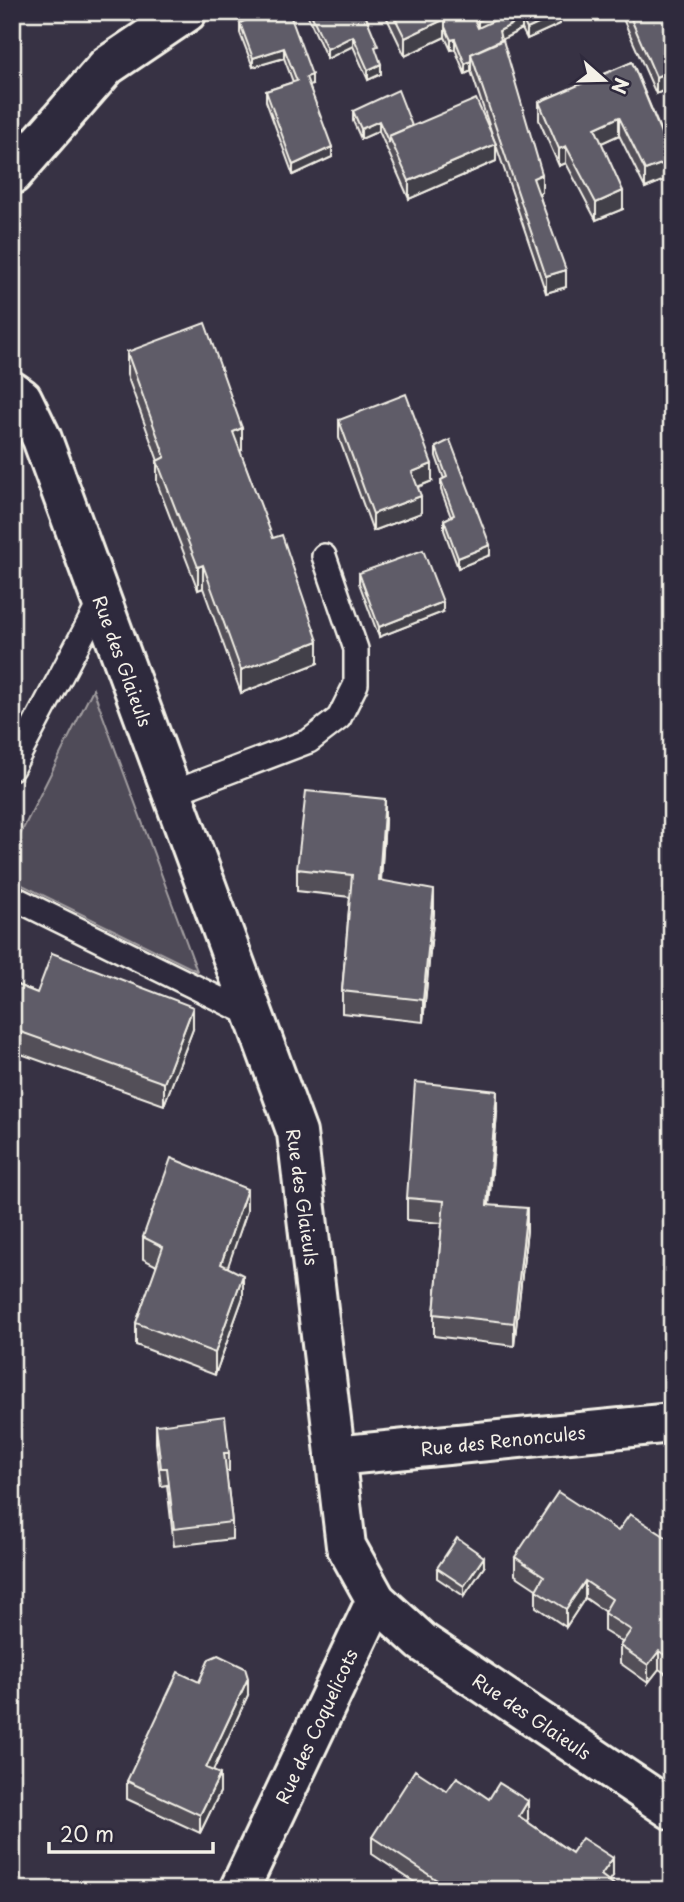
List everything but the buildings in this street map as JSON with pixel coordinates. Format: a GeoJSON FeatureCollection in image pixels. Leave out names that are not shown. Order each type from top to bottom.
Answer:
{"type":"FeatureCollection","features":[{"type":"Feature","properties":{"kind":"street"},"geometry":{"type":"LineString","coordinates":[[12,175],[107,66],[187,12]]}},
{"type":"Feature","properties":{"kind":"street","name":"Rue des Glaieuls"},"geometry":{"type":"LineString","coordinates":[[12,391],[22,398],[42,439],[297,1133],[346,1546],[376,1600],[422,1642],[672,1810]]}},
{"type":"Feature","properties":{"kind":"street","name":"Rue des Renoncules"},"geometry":{"type":"LineString","coordinates":[[335,1456],[672,1423]]}},
{"type":"Feature","properties":{"kind":"street","name":"Rue des Coquelicots"},"geometry":{"type":"LineString","coordinates":[[239,1890],[376,1600]]}},
{"type":"Feature","properties":{"kind":"lane"},"geometry":{"type":"LineString","coordinates":[[172,793],[309,741],[339,718],[356,684],[356,649],[324,556]]}},
{"type":"Feature","properties":{"kind":"lane"},"geometry":{"type":"LineString","coordinates":[[12,768],[101,600]]}},
{"type":"Feature","properties":{"kind":"lane"},"geometry":{"type":"LineString","coordinates":[[12,897],[254,1016]]}},
{"type":"Feature","properties":{"kind":"shaded area"},"geometry":{"type":"Polygon","coordinates":[[[93,689],[197,971],[12,880],[12,851],[93,689]]]}}]}
